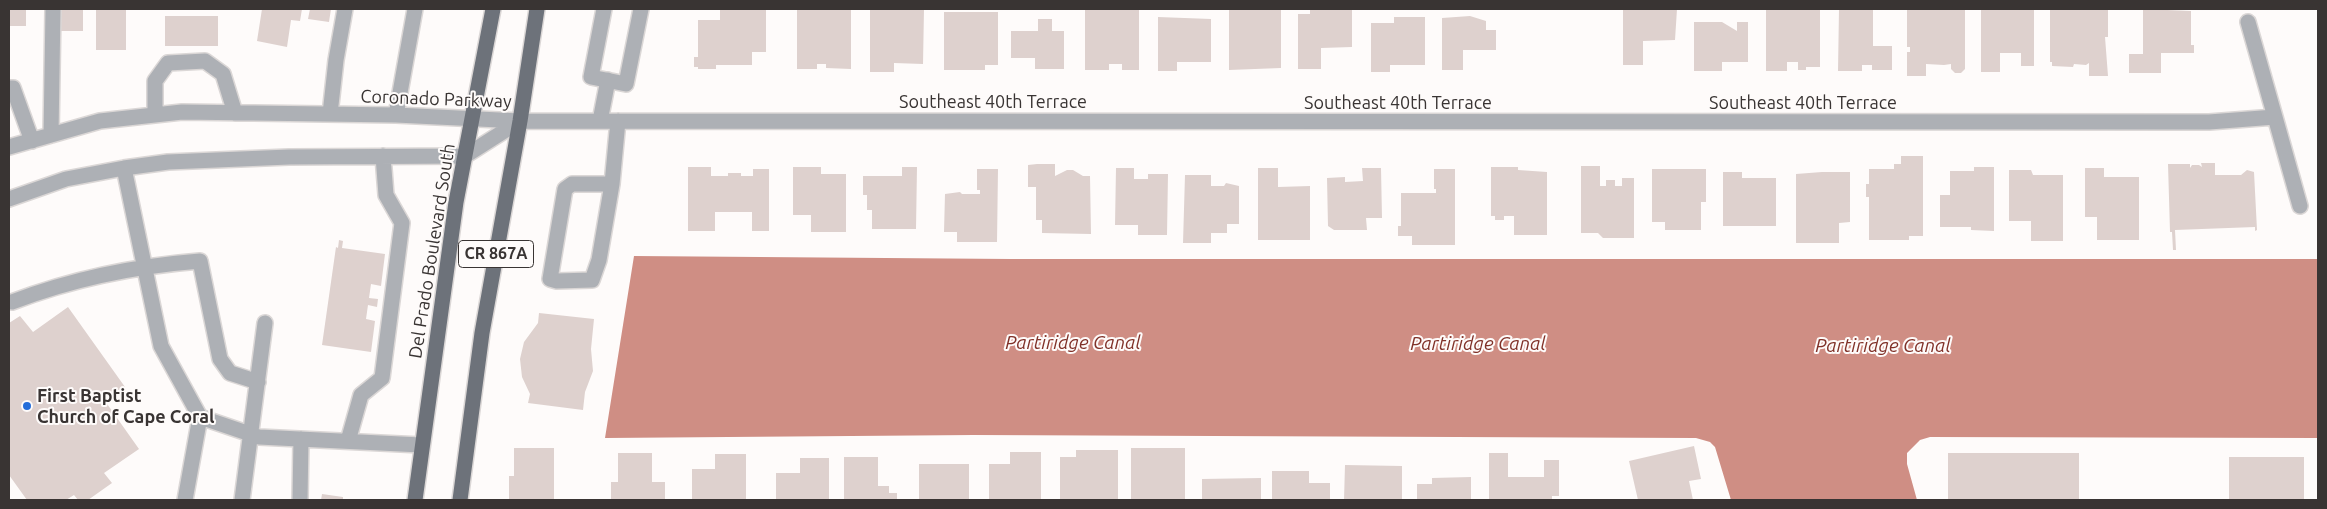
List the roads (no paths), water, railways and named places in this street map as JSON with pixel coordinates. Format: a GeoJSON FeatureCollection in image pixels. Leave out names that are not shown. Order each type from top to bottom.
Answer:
{"type":"FeatureCollection","features":[{"type":"Feature","properties":{"kind":"main road","name":"Del Prado Boulevard South"},"geometry":{"type":"LineString","coordinates":[[415,500],[454,212],[493,9]]}},
{"type":"Feature","properties":{"kind":"main road","name":"CR 867A"},"geometry":{"type":"LineString","coordinates":[[460,500],[482,333],[520,121],[536,9]]}},
{"type":"Feature","properties":{"kind":"street"},"geometry":{"type":"LineString","coordinates":[[51,135],[53,9]]}},
{"type":"Feature","properties":{"kind":"street"},"geometry":{"type":"LineString","coordinates":[[330,114],[336,60],[345,9]]}},
{"type":"Feature","properties":{"kind":"street"},"geometry":{"type":"LineString","coordinates":[[396,115],[415,9]]}},
{"type":"Feature","properties":{"kind":"street"},"geometry":{"type":"LineString","coordinates":[[604,9],[591,77],[626,84],[641,9]]}},
{"type":"Feature","properties":{"kind":"street"},"geometry":{"type":"LineString","coordinates":[[2248,22],[2300,206]]}},
{"type":"Feature","properties":{"kind":"street"},"geometry":{"type":"LineString","coordinates":[[155,114],[155,81],[168,63],[205,61],[223,74],[235,113]]}},
{"type":"Feature","properties":{"kind":"street"},"geometry":{"type":"LineString","coordinates":[[600,121],[608,80]]}},
{"type":"Feature","properties":{"kind":"street"},"geometry":{"type":"LineString","coordinates":[[9,88],[13,88],[32,141]]}},
{"type":"Feature","properties":{"kind":"street","name":"Coronado Parkway"},"geometry":{"type":"LineString","coordinates":[[9,147],[100,121],[155,114],[396,115],[520,121]]}},
{"type":"Feature","properties":{"kind":"street","name":"Southeast 40th Terrace"},"geometry":{"type":"LineString","coordinates":[[520,121],[2209,122],[2275,117]]}},
{"type":"Feature","properties":{"kind":"street","name":"Coronado Parkway"},"geometry":{"type":"LineString","coordinates":[[465,156],[520,121]]}},
{"type":"Feature","properties":{"kind":"street"},"geometry":{"type":"LineString","coordinates":[[612,184],[572,184],[565,189],[550,279],[557,281],[592,280],[599,260],[612,184],[618,121]]}},
{"type":"Feature","properties":{"kind":"street"},"geometry":{"type":"LineString","coordinates":[[348,441],[361,396],[382,378],[402,223],[386,195],[383,156]]}},
{"type":"Feature","properties":{"kind":"street"},"geometry":{"type":"LineString","coordinates":[[9,199],[66,180],[124,168],[202,160],[465,156]]}},
{"type":"Feature","properties":{"kind":"street"},"geometry":{"type":"LineString","coordinates":[[124,168],[161,346],[200,417],[185,500]]}},
{"type":"Feature","properties":{"kind":"street"},"geometry":{"type":"LineString","coordinates":[[12,302],[47,289],[144,267],[200,261],[220,359],[230,373],[258,382]]}},
{"type":"Feature","properties":{"kind":"street"},"geometry":{"type":"LineString","coordinates":[[242,500],[265,323]]}},
{"type":"Feature","properties":{"kind":"street"},"geometry":{"type":"LineString","coordinates":[[200,417],[259,436],[421,445]]}},
{"type":"Feature","properties":{"kind":"street"},"geometry":{"type":"LineString","coordinates":[[300,500],[301,439]]}},
{"type":"Feature","properties":{"kind":"water","name":"Partiridge Canal"},"geometry":{"type":"Polygon","coordinates":[[[634,256],[1011,259],[2318,259],[2318,438],[1930,437],[1920,440],[1907,453],[1907,464],[1917,500],[1731,500],[1715,447],[1710,442],[1696,438],[974,435],[605,438],[634,256]]]}},
{"type":"Feature","properties":{"kind":"place","name":"First Baptist Church of Cape Coral"},"geometry":{"type":"Point","coordinates":[27,406]}}]}
